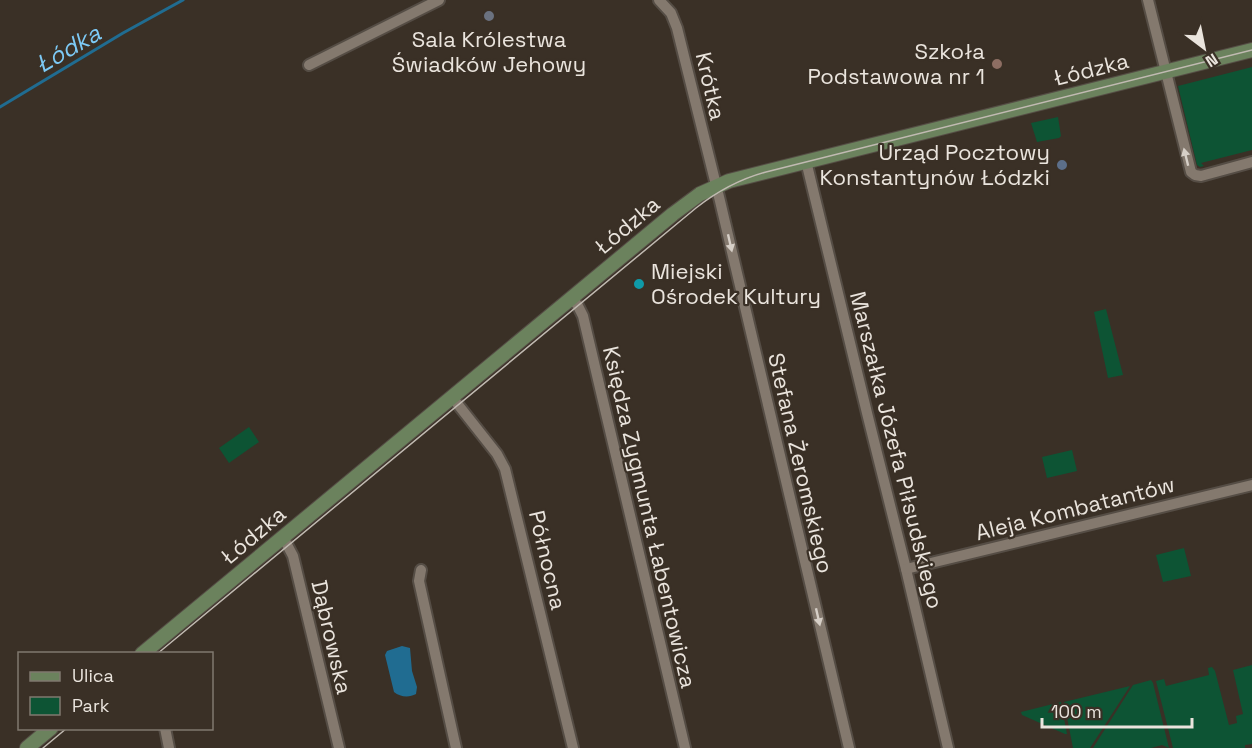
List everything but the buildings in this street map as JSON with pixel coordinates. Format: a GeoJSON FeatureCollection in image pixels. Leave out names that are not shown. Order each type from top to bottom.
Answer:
{"type":"FeatureCollection","features":[{"type":"Feature","properties":{"kind":"main road","name":"Łódzka"},"geometry":{"type":"LineString","coordinates":[[144,652],[700,194],[729,181],[1252,50]]}},
{"type":"Feature","properties":{"kind":"main road"},"geometry":{"type":"LineString","coordinates":[[27,748],[50,730]]}},
{"type":"Feature","properties":{"kind":"street"},"geometry":{"type":"LineString","coordinates":[[309,65],[439,0]]}},
{"type":"Feature","properties":{"kind":"street","name":"Krótka"},"geometry":{"type":"LineString","coordinates":[[659,0],[671,14],[677,28],[716,187]]}},
{"type":"Feature","properties":{"kind":"street"},"geometry":{"type":"LineString","coordinates":[[1148,0],[1191,172],[1201,176],[1252,162]]}},
{"type":"Feature","properties":{"kind":"street","name":"Marszałka Józefa Piłsudskiego"},"geometry":{"type":"LineString","coordinates":[[806,161],[948,748]]}},
{"type":"Feature","properties":{"kind":"street","name":"Stefana Żeromskiego"},"geometry":{"type":"LineString","coordinates":[[716,187],[849,748]]}},
{"type":"Feature","properties":{"kind":"street","name":"Księdza Zygmunta Łabentowicza"},"geometry":{"type":"LineString","coordinates":[[573,298],[583,316],[685,748]]}},
{"type":"Feature","properties":{"kind":"street","name":"Północna"},"geometry":{"type":"LineString","coordinates":[[452,397],[497,454],[505,469],[573,748]]}},
{"type":"Feature","properties":{"kind":"street","name":"Aleja Kombatantów"},"geometry":{"type":"LineString","coordinates":[[906,569],[1252,485]]}},
{"type":"Feature","properties":{"kind":"street","name":"Dąbrowska"},"geometry":{"type":"LineString","coordinates":[[283,537],[293,556],[339,748]]}},
{"type":"Feature","properties":{"kind":"street"},"geometry":{"type":"LineString","coordinates":[[421,570],[419,581],[456,748]]}},
{"type":"Feature","properties":{"kind":"street"},"geometry":{"type":"LineString","coordinates":[[165,730],[169,748]]}},
{"type":"Feature","properties":{"kind":"green space"},"geometry":{"type":"Polygon","coordinates":[[[1252,67],[1252,150],[1201,163],[1204,166],[1200,167],[1197,165],[1178,86],[1252,67]]]}},
{"type":"Feature","properties":{"kind":"green space"},"geometry":{"type":"Polygon","coordinates":[[[1058,117],[1061,136],[1037,142],[1031,123],[1058,117]]]}},
{"type":"Feature","properties":{"kind":"green space"},"geometry":{"type":"Polygon","coordinates":[[[1106,309],[1123,375],[1108,378],[1094,312],[1106,309]]]}},
{"type":"Feature","properties":{"kind":"green space"},"geometry":{"type":"Polygon","coordinates":[[[249,427],[259,442],[229,463],[219,448],[249,427]]]}},
{"type":"Feature","properties":{"kind":"green space"},"geometry":{"type":"Polygon","coordinates":[[[1072,450],[1077,471],[1047,478],[1042,457],[1072,450]]]}},
{"type":"Feature","properties":{"kind":"green space"},"geometry":{"type":"Polygon","coordinates":[[[1184,548],[1191,576],[1163,582],[1156,555],[1184,548]]]}},
{"type":"Feature","properties":{"kind":"green space"},"geometry":{"type":"Polygon","coordinates":[[[1252,665],[1252,744],[1245,745],[1245,748],[1173,748],[1156,681],[1164,679],[1166,686],[1209,675],[1208,668],[1212,667],[1229,725],[1237,723],[1236,716],[1243,714],[1233,670],[1252,665]]]}},
{"type":"Feature","properties":{"kind":"green space"},"geometry":{"type":"Polygon","coordinates":[[[1151,680],[1169,748],[1162,745],[1151,748],[1093,748],[1133,685],[1151,680]]]}},
{"type":"Feature","properties":{"kind":"green space"},"geometry":{"type":"Polygon","coordinates":[[[1130,686],[1090,748],[1073,748],[1064,702],[1130,686]]]}},
{"type":"Feature","properties":{"kind":"green space"},"geometry":{"type":"Polygon","coordinates":[[[1061,702],[1067,734],[1022,715],[1021,712],[1061,702]]]}},
{"type":"Feature","properties":{"kind":"water"},"geometry":{"type":"Polygon","coordinates":[[[402,646],[410,648],[412,671],[417,687],[416,694],[410,696],[402,696],[394,692],[385,655],[387,651],[402,646]]]}},
{"type":"Feature","properties":{"kind":"waterway","name":"Łódka"},"geometry":{"type":"LineString","coordinates":[[0,107],[183,0]]}},
{"type":"Feature","properties":{"kind":"tram line"},"geometry":{"type":"LineString","coordinates":[[159,652],[696,208],[722,190],[749,177],[770,171],[1252,50]]}},
{"type":"Feature","properties":{"kind":"tram line"},"geometry":{"type":"LineString","coordinates":[[43,748],[65,730]]}},
{"type":"Feature","properties":{"kind":"place","name":"Sala Królestwa Świadków Jehowy"},"geometry":{"type":"Point","coordinates":[489,16]}},
{"type":"Feature","properties":{"kind":"place","name":"Szkoła Podstawowa nr 1"},"geometry":{"type":"Point","coordinates":[997,64]}},
{"type":"Feature","properties":{"kind":"place","name":"Urząd Pocztowy Konstantynów Łódzki"},"geometry":{"type":"Point","coordinates":[1062,165]}},
{"type":"Feature","properties":{"kind":"place","name":"Miejski Ośrodek Kultury"},"geometry":{"type":"Point","coordinates":[639,284]}}]}
